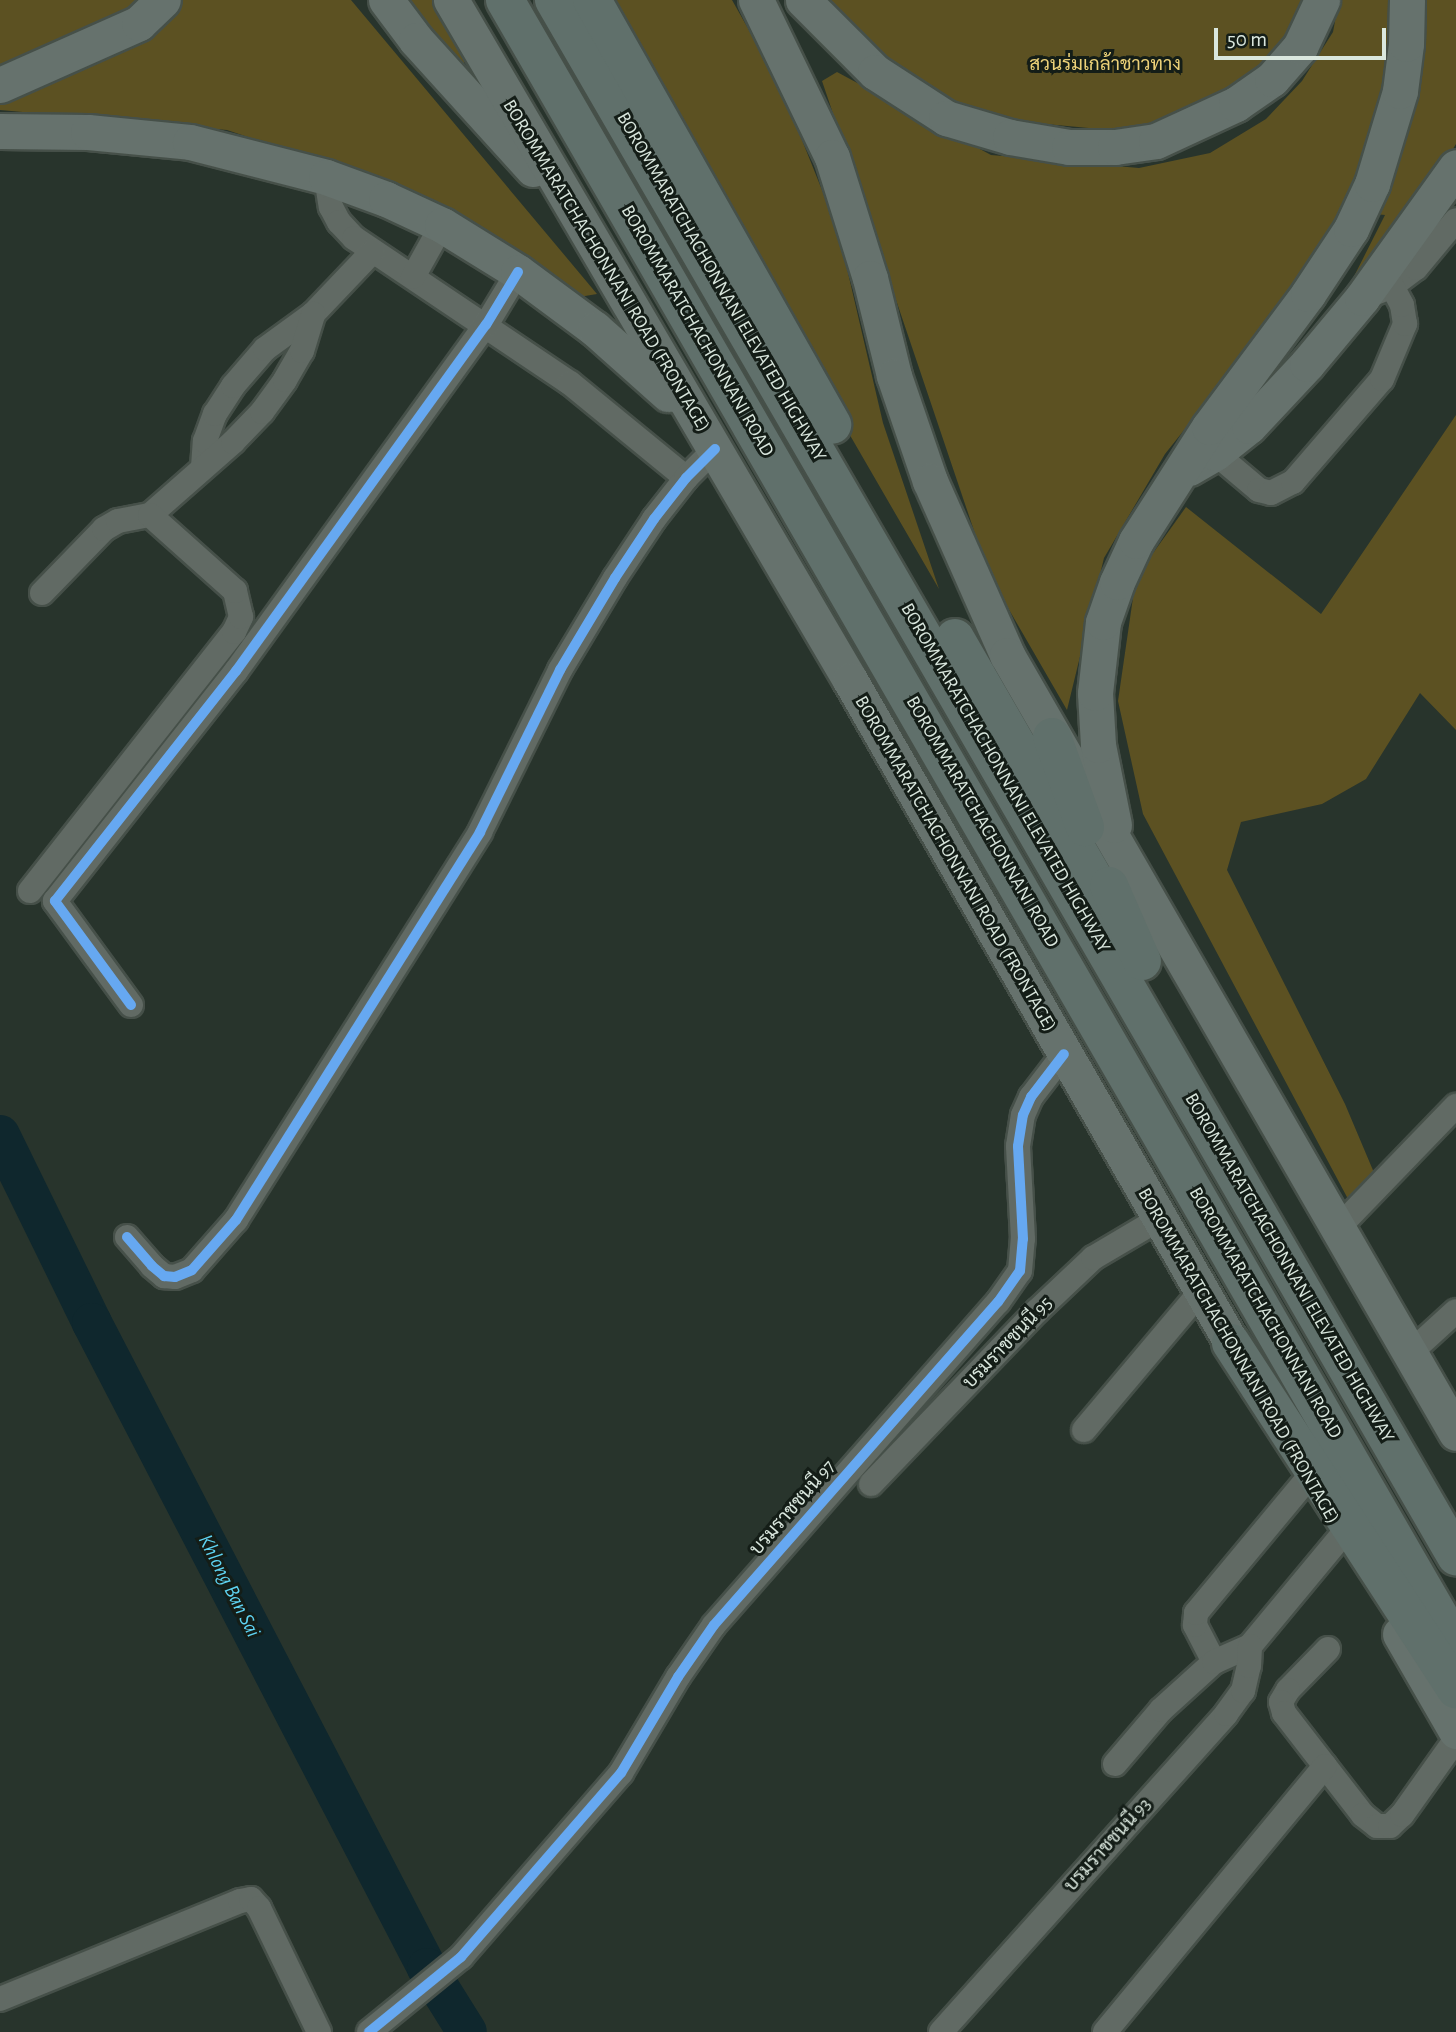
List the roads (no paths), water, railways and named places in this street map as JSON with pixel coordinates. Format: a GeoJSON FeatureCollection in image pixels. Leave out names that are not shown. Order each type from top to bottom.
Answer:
{"type":"FeatureCollection","features":[{"type":"Feature","properties":{"kind":"main road"},"geometry":{"type":"LineString","coordinates":[[0,85],[139,23],[163,0]]}},
{"type":"Feature","properties":{"kind":"main road"},"geometry":{"type":"LineString","coordinates":[[386,0],[416,40],[480,113],[570,206]]}},
{"type":"Feature","properties":{"kind":"main road","name":"BOROMMARATCHACHONNANI ROAD (FRONTAGE)"},"geometry":{"type":"LineString","coordinates":[[451,0],[709,439],[1456,1731]]}},
{"type":"Feature","properties":{"kind":"main road","name":"BOROMMARATCHACHONNANI ROAD"},"geometry":{"type":"LineString","coordinates":[[505,0],[1456,1645]]}},
{"type":"Feature","properties":{"kind":"main road","name":"BOROMMARATCHACHONNANI ELEVATED HIGHWAY"},"geometry":{"type":"LineString","coordinates":[[520,0],[1456,1622]]}},
{"type":"Feature","properties":{"kind":"main road","name":"BOROMMARATCHACHONNANI ELEVATED HIGHWAY"},"geometry":{"type":"LineString","coordinates":[[554,0],[1456,1556]]}},
{"type":"Feature","properties":{"kind":"main road"},"geometry":{"type":"LineString","coordinates":[[592,0],[802,374],[1456,1509]]}},
{"type":"Feature","properties":{"kind":"main road"},"geometry":{"type":"LineString","coordinates":[[756,0],[832,157],[870,278],[894,376],[930,481],[996,632],[1052,737],[1455,1427]]}},
{"type":"Feature","properties":{"kind":"main road"},"geometry":{"type":"LineString","coordinates":[[803,0],[876,72],[946,118],[1010,137],[1069,147],[1115,147],[1156,141],[1236,104],[1272,79],[1300,47],[1322,0]]}},
{"type":"Feature","properties":{"kind":"main road"},"geometry":{"type":"LineString","coordinates":[[1118,846],[1098,745],[1095,693],[1103,622],[1136,541],[1209,427],[1308,294],[1351,229],[1376,171],[1400,91],[1406,44],[1407,0]]}},
{"type":"Feature","properties":{"kind":"main road"},"geometry":{"type":"LineString","coordinates":[[0,131],[88,132],[190,142],[327,177],[386,199],[442,225],[518,272],[605,337],[650,376],[709,439]]}},
{"type":"Feature","properties":{"kind":"main road"},"geometry":{"type":"LineString","coordinates":[[1182,472],[1215,453],[1249,426],[1377,292],[1456,167]]}},
{"type":"Feature","properties":{"kind":"main road"},"geometry":{"type":"LineString","coordinates":[[1052,737],[1095,856],[1142,961]]}},
{"type":"Feature","properties":{"kind":"main road"},"geometry":{"type":"LineString","coordinates":[[1231,1343],[1456,1689]]}},
{"type":"Feature","properties":{"kind":"street"},"geometry":{"type":"LineString","coordinates":[[327,177],[331,207],[338,222],[372,252],[486,325],[569,383],[686,478]]}},
{"type":"Feature","properties":{"kind":"street"},"geometry":{"type":"LineString","coordinates":[[1377,292],[1416,268],[1456,220]]}},
{"type":"Feature","properties":{"kind":"street"},"geometry":{"type":"LineString","coordinates":[[413,278],[442,225]]}},
{"type":"Feature","properties":{"kind":"street"},"geometry":{"type":"LineString","coordinates":[[203,467],[205,441],[215,414],[233,386],[265,349],[313,314],[372,252]]}},
{"type":"Feature","properties":{"kind":"street"},"geometry":{"type":"LineString","coordinates":[[131,1004],[55,901],[236,671],[486,325],[518,272]]}},
{"type":"Feature","properties":{"kind":"street"},"geometry":{"type":"LineString","coordinates":[[1215,453],[1259,490],[1270,494],[1293,482],[1362,406],[1382,379],[1405,324],[1402,305],[1377,292]]}},
{"type":"Feature","properties":{"kind":"street"},"geometry":{"type":"LineString","coordinates":[[42,593],[104,529],[118,521],[149,515],[252,422],[285,380],[302,351],[313,314]]}},
{"type":"Feature","properties":{"kind":"street"},"geometry":{"type":"LineString","coordinates":[[127,1237],[152,1266],[164,1276],[175,1278],[192,1270],[236,1220],[480,832],[560,670],[615,579],[686,478],[709,439]]}},
{"type":"Feature","properties":{"kind":"street"},"geometry":{"type":"LineString","coordinates":[[30,891],[234,632],[241,617],[235,591],[149,515]]}},
{"type":"Feature","properties":{"kind":"street","name":"บรมราชชนนี 97"},"geometry":{"type":"LineString","coordinates":[[369,2032],[461,1957],[621,1773],[678,1677],[713,1625],[998,1302],[1020,1271],[1023,1238],[1018,1146],[1023,1115],[1031,1097],[1064,1054]]}},
{"type":"Feature","properties":{"kind":"street"},"geometry":{"type":"LineString","coordinates":[[1338,1228],[1456,1106]]}},
{"type":"Feature","properties":{"kind":"street","name":"บรมราชชนนี 95"},"geometry":{"type":"LineString","coordinates":[[871,1484],[1037,1311],[1093,1258],[1158,1219]]}},
{"type":"Feature","properties":{"kind":"street"},"geometry":{"type":"LineString","coordinates":[[1084,1430],[1201,1291]]}},
{"type":"Feature","properties":{"kind":"street"},"geometry":{"type":"LineString","coordinates":[[1410,1353],[1452,1323]]}},
{"type":"Feature","properties":{"kind":"street"},"geometry":{"type":"LineString","coordinates":[[1214,1662],[1195,1625],[1196,1613],[1309,1477]]}},
{"type":"Feature","properties":{"kind":"street"},"geometry":{"type":"LineString","coordinates":[[1115,1764],[1129,1752],[1161,1710],[1214,1662],[1250,1646],[1343,1534]]}},
{"type":"Feature","properties":{"kind":"street","name":"บรมราชชนนี 93"},"geometry":{"type":"LineString","coordinates":[[941,2032],[1226,1714],[1243,1691],[1250,1646]]}},
{"type":"Feature","properties":{"kind":"street"},"geometry":{"type":"LineString","coordinates":[[1328,1649],[1289,1690],[1281,1702],[1284,1713],[1363,1815],[1377,1826],[1390,1826],[1402,1815],[1456,1739]]}},
{"type":"Feature","properties":{"kind":"street"},"geometry":{"type":"LineString","coordinates":[[1105,2032],[1325,1766]]}},
{"type":"Feature","properties":{"kind":"street"},"geometry":{"type":"LineString","coordinates":[[0,1999],[240,1900],[251,1899],[259,1908],[319,2032]]}},
{"type":"Feature","properties":{"kind":"waterway","name":"Khlong Ban Sai"},"geometry":{"type":"LineString","coordinates":[[0,1135],[92,1323],[427,1968],[467,2032]]}},
{"type":"Feature","properties":{"kind":"park label","name":"สวนร่มเกล้าชาวทาง"},"geometry":{"type":"Point","coordinates":[1105,65]}}]}
